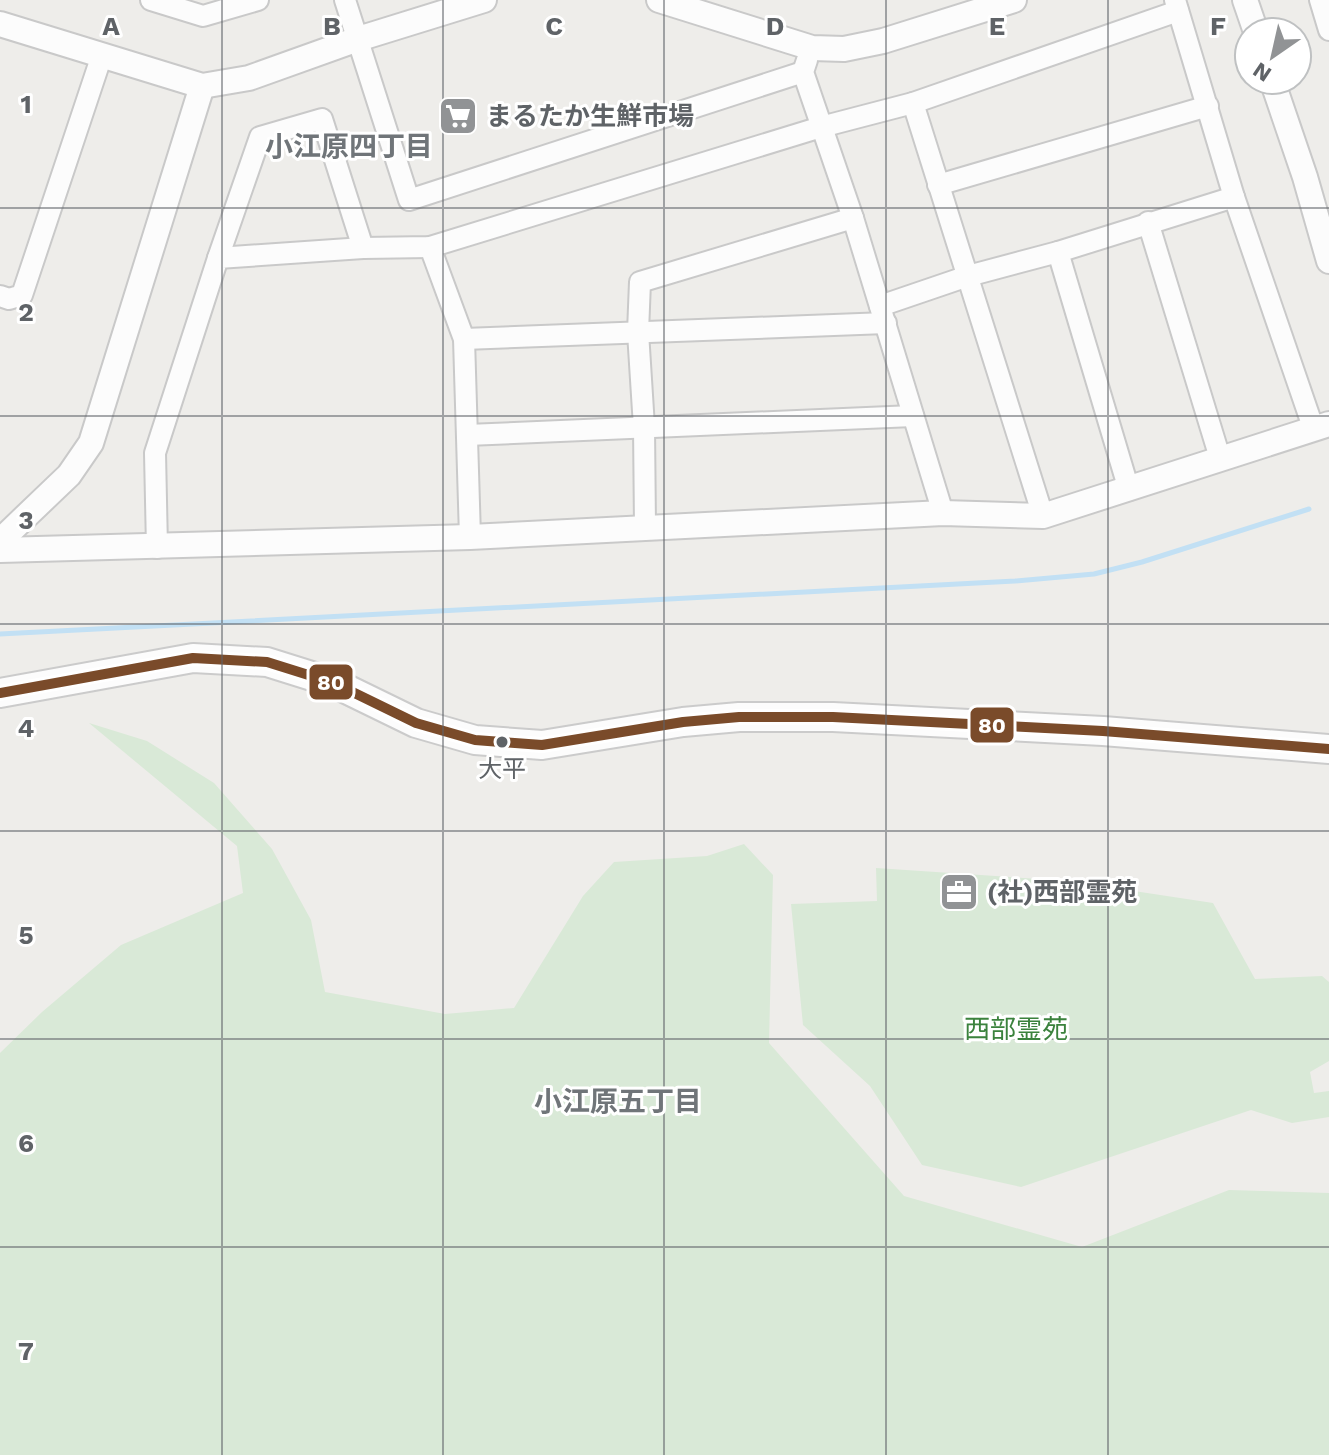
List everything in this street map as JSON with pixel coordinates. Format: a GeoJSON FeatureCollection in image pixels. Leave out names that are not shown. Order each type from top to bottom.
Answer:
{"type":"FeatureCollection","features":[{"type":"Feature","properties":{"kind":"main road"},"geometry":{"type":"LineString","coordinates":[[0,693],[193,658],[267,662],[334,683],[416,723],[475,740],[542,745],[683,722],[739,717],[817,717],[1103,731],[1329,749]]}},
{"type":"Feature","properties":{"kind":"street"},"geometry":{"type":"LineString","coordinates":[[151,0],[203,16],[258,0]]}},
{"type":"Feature","properties":{"kind":"street"},"geometry":{"type":"LineString","coordinates":[[345,0],[409,200],[803,72]]}},
{"type":"Feature","properties":{"kind":"street"},"geometry":{"type":"LineString","coordinates":[[0,24],[202,86],[249,78],[358,39],[484,0]]}},
{"type":"Feature","properties":{"kind":"street"},"geometry":{"type":"LineString","coordinates":[[659,0],[812,48],[844,49],[883,41],[1014,0]]}},
{"type":"Feature","properties":{"kind":"street"},"geometry":{"type":"LineString","coordinates":[[1320,0],[1329,30]]}},
{"type":"Feature","properties":{"kind":"street"},"geometry":{"type":"LineString","coordinates":[[0,550],[470,537],[943,513],[1043,516],[1322,427],[1234,197],[1177,6],[913,103],[821,127],[430,247],[363,248],[218,258]]}},
{"type":"Feature","properties":{"kind":"street"},"geometry":{"type":"LineString","coordinates":[[812,48],[803,72],[853,218],[943,513]]}},
{"type":"Feature","properties":{"kind":"street"},"geometry":{"type":"LineString","coordinates":[[0,296],[9,299],[22,295],[102,55]]}},
{"type":"Feature","properties":{"kind":"street"},"geometry":{"type":"LineString","coordinates":[[0,541],[69,475],[91,443],[202,86]]}},
{"type":"Feature","properties":{"kind":"street"},"geometry":{"type":"LineString","coordinates":[[1277,96],[1329,261]]}},
{"type":"Feature","properties":{"kind":"street"},"geometry":{"type":"LineString","coordinates":[[913,103],[1043,516]]}},
{"type":"Feature","properties":{"kind":"street"},"geometry":{"type":"LineString","coordinates":[[938,185],[1208,106]]}},
{"type":"Feature","properties":{"kind":"street"},"geometry":{"type":"LineString","coordinates":[[157,548],[155,453],[260,137],[322,119],[363,248]]}},
{"type":"Feature","properties":{"kind":"street"},"geometry":{"type":"LineString","coordinates":[[464,339],[638,332],[883,315],[968,276],[1058,252],[1234,197]]}},
{"type":"Feature","properties":{"kind":"street"},"geometry":{"type":"LineString","coordinates":[[645,526],[644,427],[638,332],[640,282],[853,218]]}},
{"type":"Feature","properties":{"kind":"street"},"geometry":{"type":"LineString","coordinates":[[1148,222],[1220,458]]}},
{"type":"Feature","properties":{"kind":"street"},"geometry":{"type":"LineString","coordinates":[[430,247],[464,339],[470,537]]}},
{"type":"Feature","properties":{"kind":"street"},"geometry":{"type":"LineString","coordinates":[[1058,252],[1129,490]]}},
{"type":"Feature","properties":{"kind":"street"},"geometry":{"type":"LineString","coordinates":[[467,435],[913,416]]}},
{"type":"Feature","properties":{"kind":"green space"},"geometry":{"type":"Polygon","coordinates":[[[89,723],[147,741],[214,783],[272,849],[311,920],[325,992],[445,1014],[514,1008],[583,896],[614,862],[707,856],[744,844],[773,875],[769,1043],[904,1196],[1082,1247],[1229,1190],[1329,1193],[1329,1455],[0,1455],[0,1053],[42,1012],[121,945],[243,893],[237,846],[89,723]]]}},
{"type":"Feature","properties":{"kind":"green space","name":"西部霊苑"},"geometry":{"type":"Polygon","coordinates":[[[876,868],[1068,881],[1213,903],[1255,979],[1322,976],[1329,982],[1329,1061],[1310,1072],[1314,1093],[1329,1091],[1329,1117],[1292,1123],[1251,1110],[1021,1187],[922,1165],[870,1086],[803,1025],[791,904],[877,901],[876,868]]]}},
{"type":"Feature","properties":{"kind":"waterway"},"geometry":{"type":"LineString","coordinates":[[0,634],[1015,581],[1094,574],[1142,562],[1309,509]]}},
{"type":"Feature","properties":{"kind":"transit line","name":"80"},"geometry":{"type":"LineString","coordinates":[[0,693],[193,658],[267,662],[334,683],[416,723],[475,740],[542,745],[683,722],[739,717],[833,717],[1103,731],[1329,749]]}},
{"type":"Feature","properties":{"kind":"place","name":"まるたか生鮮市場"},"geometry":{"type":"Point","coordinates":[458,116]}},
{"type":"Feature","properties":{"kind":"place","name":"大平"},"geometry":{"type":"Point","coordinates":[502,742]}},
{"type":"Feature","properties":{"kind":"place","name":"(社)西部霊苑"},"geometry":{"type":"Point","coordinates":[959,892]}},
{"type":"Feature","properties":{"kind":"district","name":"小江原四丁目"},"geometry":{"type":"Point","coordinates":[349,146]}},
{"type":"Feature","properties":{"kind":"district","name":"小江原五丁目"},"geometry":{"type":"Point","coordinates":[618,1101]}}]}
